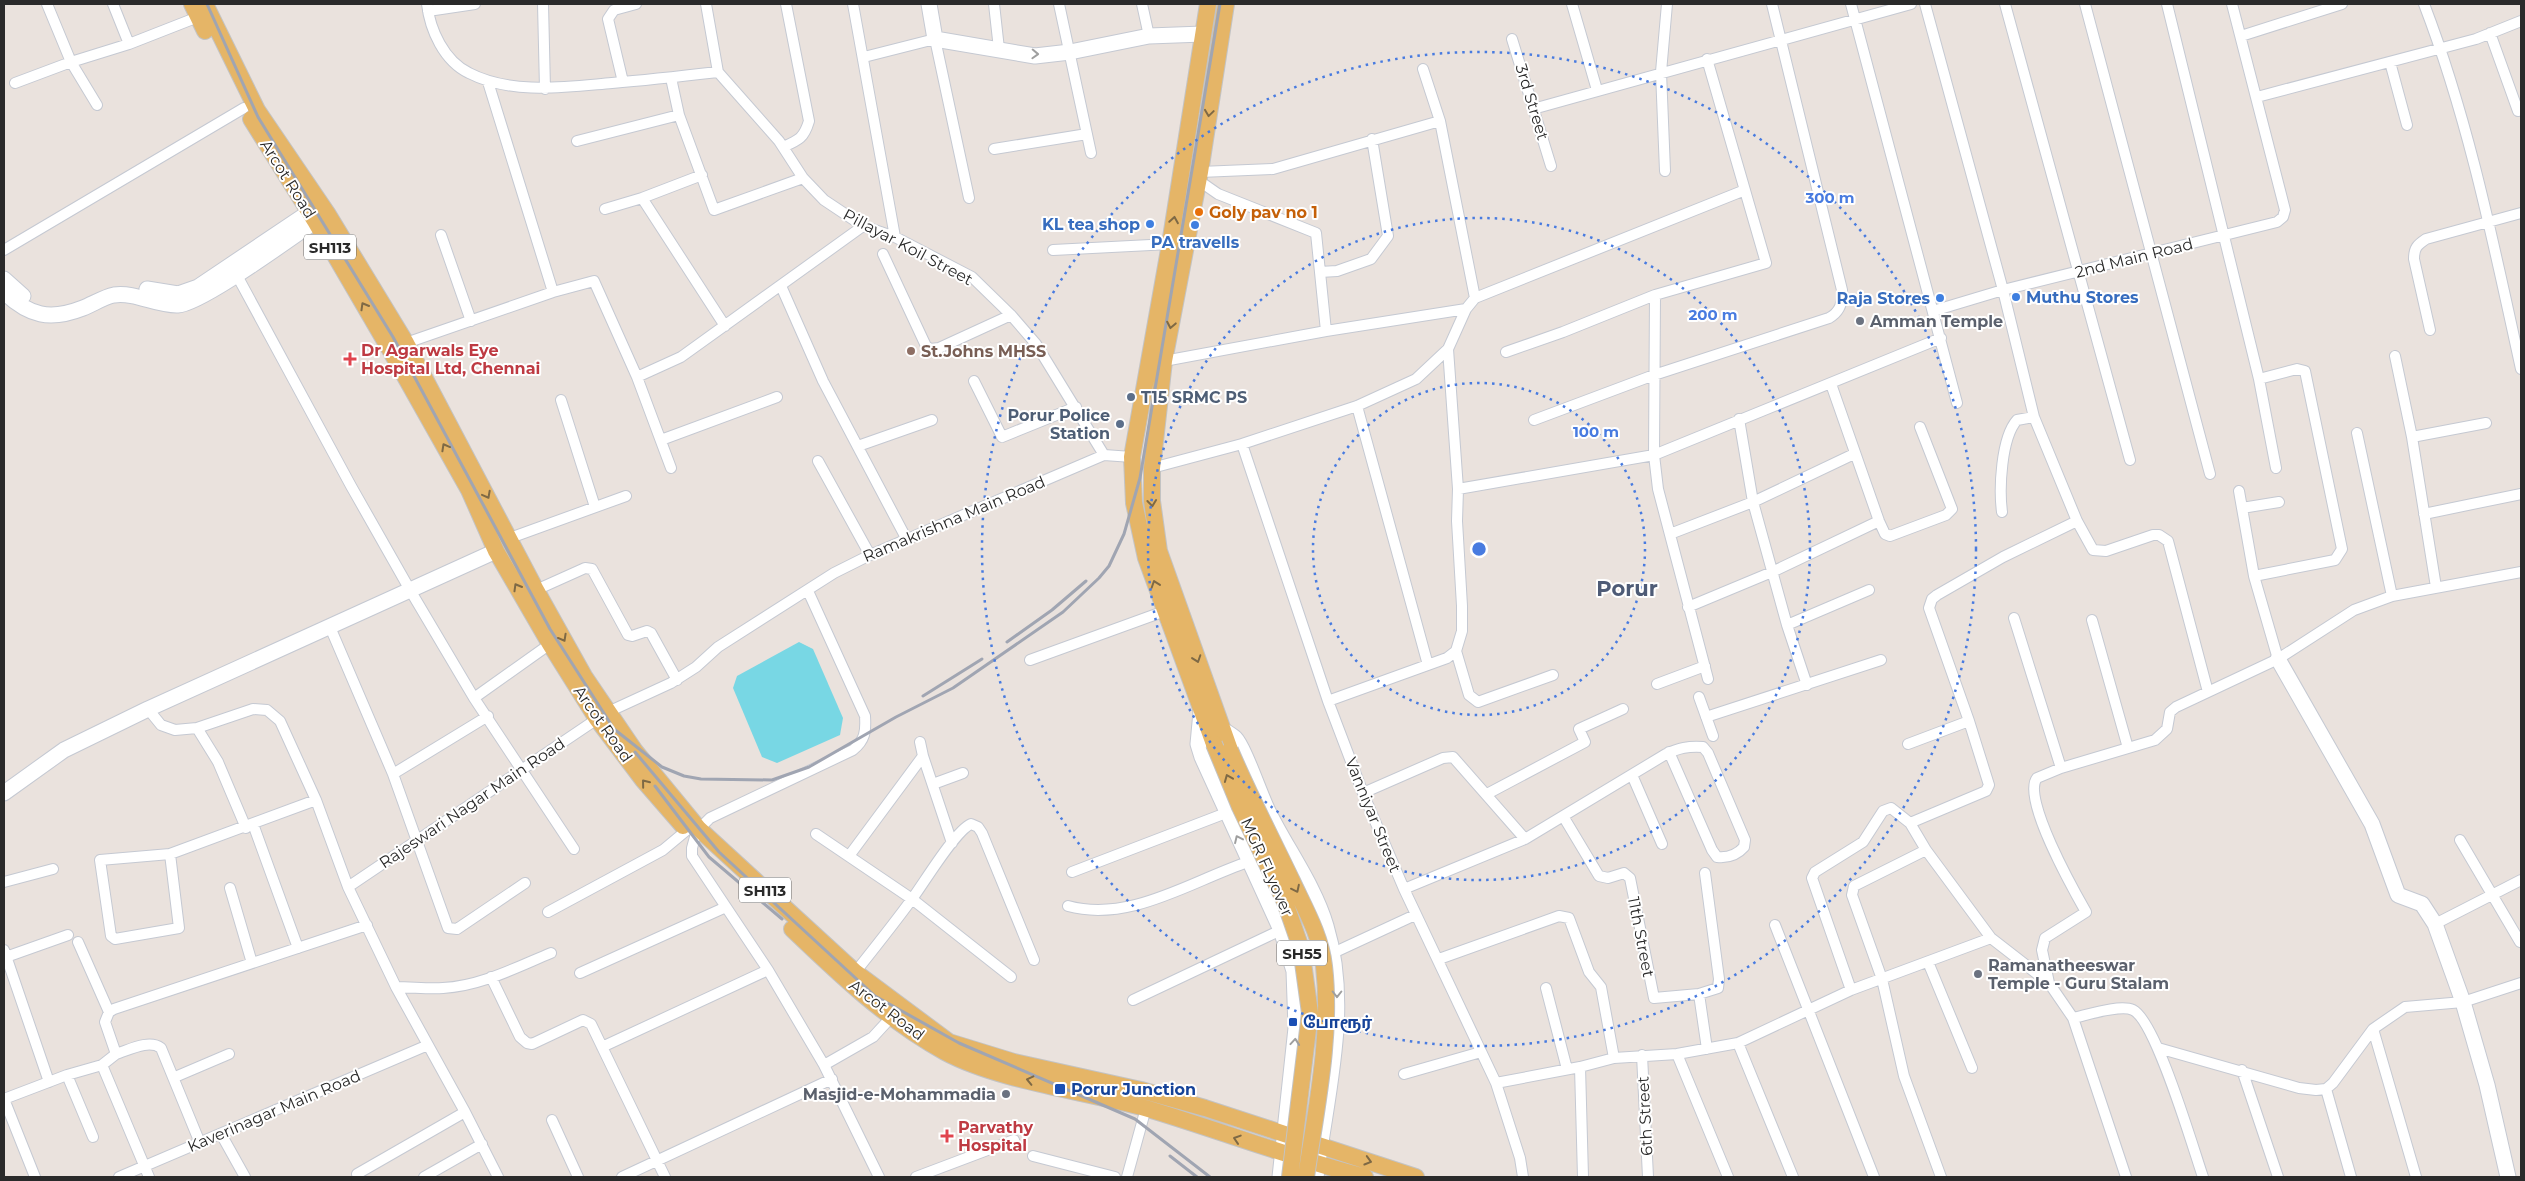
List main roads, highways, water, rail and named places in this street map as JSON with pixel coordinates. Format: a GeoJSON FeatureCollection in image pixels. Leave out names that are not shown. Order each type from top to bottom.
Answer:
{"type":"FeatureCollection","features":[{"type":"Feature","properties":{"kind":"main road","name":"SH55"},"geometry":{"type":"LineString","coordinates":[[1170,289],[1170,244],[1208,4]]}},
{"type":"Feature","properties":{"kind":"main road","name":"SH55"},"geometry":{"type":"LineString","coordinates":[[1170,289],[1199,176],[1226,4]]}},
{"type":"Feature","properties":{"kind":"main road","name":"Arcot Road"},"geometry":{"type":"LineString","coordinates":[[198,8],[244,108],[318,212],[406,343],[536,590],[584,676],[602,715]]}},
{"type":"Feature","properties":{"kind":"main road","name":"Arcot Road"},"geometry":{"type":"LineString","coordinates":[[198,8],[318,212],[468,490],[496,551],[550,644],[602,715],[636,751],[694,832],[852,977],[946,1052],[982,1066],[1146,1108],[1283,1154],[1313,1173]]}},
{"type":"Feature","properties":{"kind":"main road"},"geometry":{"type":"LineString","coordinates":[[1202,40],[1218,50]]}},
{"type":"Feature","properties":{"kind":"main road","name":"MGR FLyover"},"geometry":{"type":"LineString","coordinates":[[1170,289],[1152,468],[1152,501],[1160,551],[1230,750],[1250,799],[1311,922],[1324,964],[1325,1019],[1313,1173]]}},
{"type":"Feature","properties":{"kind":"main road","name":"MGR FLyover"},"geometry":{"type":"LineString","coordinates":[[1170,289],[1132,457],[1134,503],[1146,558],[1201,712],[1240,807],[1285,902],[1302,948],[1310,1013],[1290,1177]]}},
{"type":"Feature","properties":{"kind":"main road","name":"Arcot Road"},"geometry":{"type":"LineString","coordinates":[[896,1013],[949,1042],[982,1054],[1141,1090],[1205,1108],[1322,1148],[1416,1177]]}},
{"type":"Feature","properties":{"kind":"main road","name":"SH113"},"geometry":{"type":"LineString","coordinates":[[1313,1173],[1365,1177]]}},
{"type":"Feature","properties":{"kind":"water"},"geometry":{"type":"Polygon","coordinates":[[[799,642],[813,649],[843,718],[840,735],[777,763],[762,757],[733,688],[737,676],[799,642]]]}},
{"type":"Feature","properties":{"kind":"railway"},"geometry":{"type":"LineString","coordinates":[[207,4],[258,117],[393,337],[550,629],[614,729],[662,767],[684,776],[701,779],[772,780],[809,767],[896,717],[953,688],[1063,612],[1109,566],[1124,534],[1140,478],[1220,4]]}},
{"type":"Feature","properties":{"kind":"railway"},"geometry":{"type":"LineString","coordinates":[[1007,642],[1052,610],[1086,581]]}},
{"type":"Feature","properties":{"kind":"railway"},"geometry":{"type":"LineString","coordinates":[[923,696],[982,659]]}},
{"type":"Feature","properties":{"kind":"railway"},"geometry":{"type":"LineString","coordinates":[[635,752],[719,852],[875,996],[959,1043],[1135,1119],[1210,1177]]}},
{"type":"Feature","properties":{"kind":"railway"},"geometry":{"type":"LineString","coordinates":[[655,786],[709,857],[782,919]]}},
{"type":"Feature","properties":{"kind":"railway"},"geometry":{"type":"LineString","coordinates":[[1170,1156],[1197,1177]]}},
{"type":"Feature","properties":{"kind":"place","name":"Goly pav no 1"},"geometry":{"type":"Point","coordinates":[1199,212]}},
{"type":"Feature","properties":{"kind":"place","name":"KL tea shop"},"geometry":{"type":"Point","coordinates":[1150,224]}},
{"type":"Feature","properties":{"kind":"place","name":"PA travells"},"geometry":{"type":"Point","coordinates":[1195,225]}},
{"type":"Feature","properties":{"kind":"place","name":"Muthu Stores"},"geometry":{"type":"Point","coordinates":[2016,297]}},
{"type":"Feature","properties":{"kind":"place","name":"Raja Stores"},"geometry":{"type":"Point","coordinates":[1940,298]}},
{"type":"Feature","properties":{"kind":"place","name":"Amman Temple"},"geometry":{"type":"Point","coordinates":[1860,321]}},
{"type":"Feature","properties":{"kind":"place","name":"St.Johns MHSS"},"geometry":{"type":"Point","coordinates":[911,351]}},
{"type":"Feature","properties":{"kind":"place","name":"Dr Agarwals Eye Hospital Ltd, Chennai"},"geometry":{"type":"Point","coordinates":[350,359]}},
{"type":"Feature","properties":{"kind":"place","name":"T15 SRMC PS"},"geometry":{"type":"Point","coordinates":[1131,397]}},
{"type":"Feature","properties":{"kind":"place","name":"Porur Police Station"},"geometry":{"type":"Point","coordinates":[1120,424]}},
{"type":"Feature","properties":{"kind":"place","name":"Ramanatheeswar Temple - Guru Stalam"},"geometry":{"type":"Point","coordinates":[1978,974]}},
{"type":"Feature","properties":{"kind":"place","name":"போரூர்"},"geometry":{"type":"Point","coordinates":[1293,1022]}},
{"type":"Feature","properties":{"kind":"place","name":"Porur Junction"},"geometry":{"type":"Point","coordinates":[1060,1089]}},
{"type":"Feature","properties":{"kind":"place","name":"Masjid-e-Mohammadia"},"geometry":{"type":"Point","coordinates":[1006,1094]}},
{"type":"Feature","properties":{"kind":"place","name":"Parvathy Hospital"},"geometry":{"type":"Point","coordinates":[947,1136]}},
{"type":"Feature","properties":{"kind":"district","name":"Porur"},"geometry":{"type":"Point","coordinates":[1627,588]}}]}
